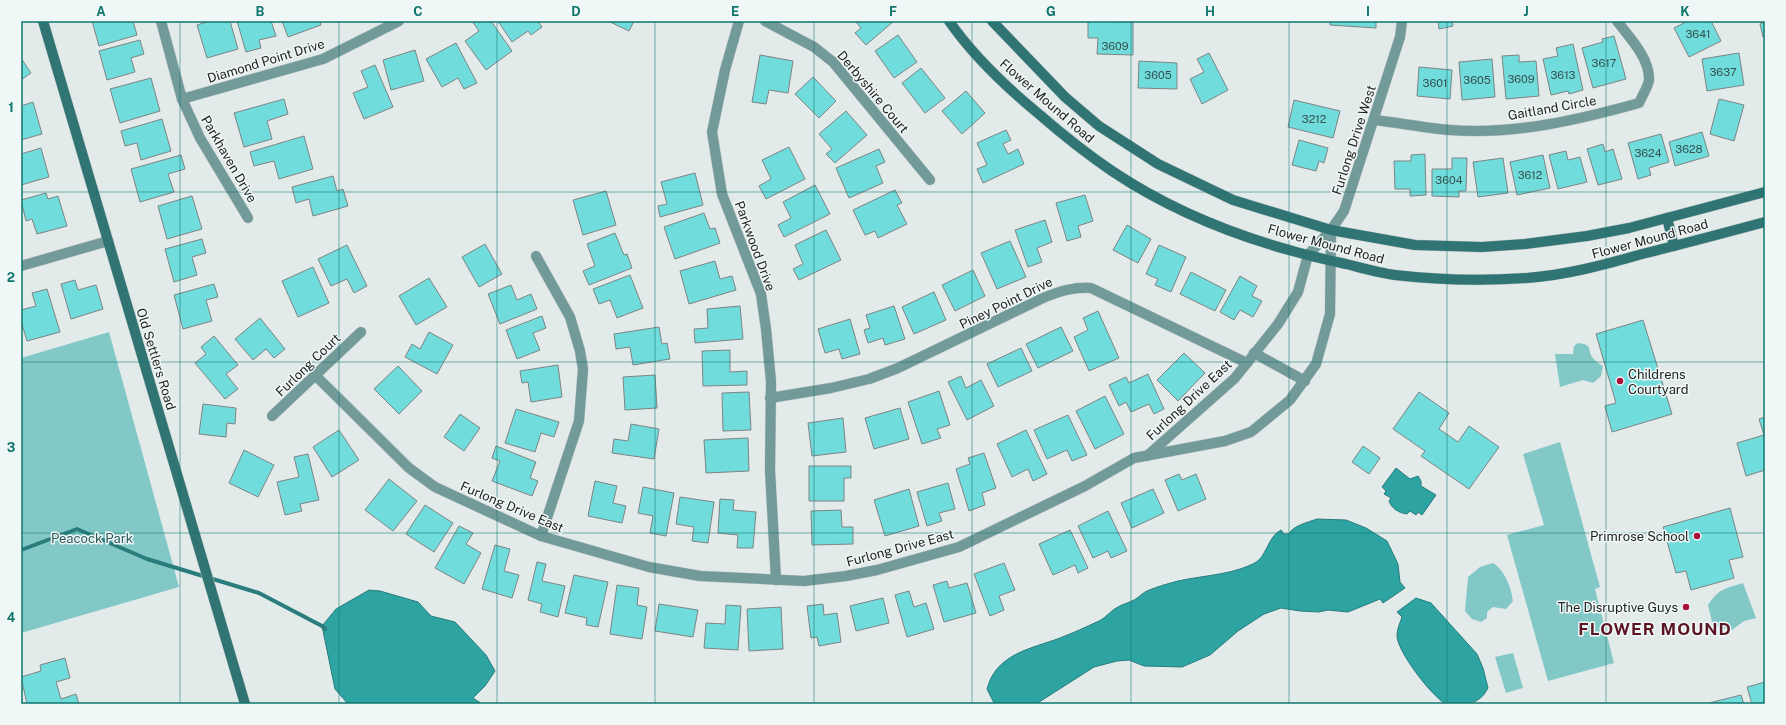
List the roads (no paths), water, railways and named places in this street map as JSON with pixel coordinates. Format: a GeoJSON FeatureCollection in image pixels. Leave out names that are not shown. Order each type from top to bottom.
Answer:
{"type":"FeatureCollection","features":[{"type":"Feature","properties":{"kind":"main road","name":"Old Settlers Road"},"geometry":{"type":"LineString","coordinates":[[43,21],[246,704]]}},
{"type":"Feature","properties":{"kind":"main road","name":"Flower Mound Road"},"geometry":{"type":"LineString","coordinates":[[949,21],[960,38],[1006,87],[1074,144],[1113,171],[1149,193],[1186,212],[1284,249],[1331,261],[1393,275],[1470,279],[1527,278],[1566,273],[1765,222]]}},
{"type":"Feature","properties":{"kind":"main road","name":"Flower Mound Road"},"geometry":{"type":"LineString","coordinates":[[992,21],[1064,97],[1099,126],[1158,164],[1233,200],[1331,230],[1396,242],[1482,247],[1524,244],[1587,236],[1667,218],[1765,192]]}},
{"type":"Feature","properties":{"kind":"main road"},"geometry":{"type":"LineString","coordinates":[[1667,218],[1674,246]]}},
{"type":"Feature","properties":{"kind":"street","name":"Parkhaven Drive"},"geometry":{"type":"LineString","coordinates":[[161,21],[182,99],[200,138],[248,218]]}},
{"type":"Feature","properties":{"kind":"street","name":"Diamond Point Drive"},"geometry":{"type":"LineString","coordinates":[[182,99],[323,59],[399,21]]}},
{"type":"Feature","properties":{"kind":"street","name":"Parkwood Drive"},"geometry":{"type":"LineString","coordinates":[[739,21],[725,70],[712,132],[722,194],[761,294],[771,381],[770,470],[776,580]]}},
{"type":"Feature","properties":{"kind":"street","name":"Derbyshire Court"},"geometry":{"type":"LineString","coordinates":[[765,21],[814,46],[833,62],[930,180]]}},
{"type":"Feature","properties":{"kind":"street","name":"Furlong Drive West"},"geometry":{"type":"LineString","coordinates":[[1308,255],[1331,230],[1344,211],[1375,120],[1400,38],[1402,21]]}},
{"type":"Feature","properties":{"kind":"street","name":"Gaitland Circle"},"geometry":{"type":"LineString","coordinates":[[1375,120],[1451,130],[1500,130],[1552,124],[1599,114],[1639,103],[1649,81],[1647,66],[1637,48],[1617,21]]}},
{"type":"Feature","properties":{"kind":"street"},"geometry":{"type":"LineString","coordinates":[[1147,456],[1225,441],[1250,432],[1290,400],[1316,364],[1330,314],[1331,230]]}},
{"type":"Feature","properties":{"kind":"street"},"geometry":{"type":"LineString","coordinates":[[21,266],[108,241]]}},
{"type":"Feature","properties":{"kind":"street","name":"Furlong Drive East"},"geometry":{"type":"LineString","coordinates":[[316,376],[409,468],[435,486],[541,536],[649,567],[700,576],[804,581],[846,576],[877,570],[959,547],[1085,486],[1134,458],[1147,456],[1235,378],[1278,324],[1298,292],[1308,255]]}},
{"type":"Feature","properties":{"kind":"street"},"geometry":{"type":"LineString","coordinates":[[536,256],[570,317],[580,351],[583,369],[579,421],[541,536]]}},
{"type":"Feature","properties":{"kind":"street","name":"Piney Point Drive"},"geometry":{"type":"LineString","coordinates":[[770,398],[831,388],[869,379],[898,368],[1043,298],[1063,290],[1079,287],[1091,288],[1247,363]]}},
{"type":"Feature","properties":{"kind":"street","name":"Furlong Court"},"geometry":{"type":"LineString","coordinates":[[272,416],[361,332]]}},
{"type":"Feature","properties":{"kind":"street"},"geometry":{"type":"LineString","coordinates":[[1254,353],[1305,380]]}},
{"type":"Feature","properties":{"kind":"waterway"},"geometry":{"type":"LineString","coordinates":[[21,550],[77,529],[147,559],[259,593],[325,629]]}},
{"type":"Feature","properties":{"kind":"place","name":"Childrens Courtyard"},"geometry":{"type":"Point","coordinates":[1620,381]}},
{"type":"Feature","properties":{"kind":"place","name":"Primrose School"},"geometry":{"type":"Point","coordinates":[1697,536]}},
{"type":"Feature","properties":{"kind":"place","name":"The Disruptive Guys"},"geometry":{"type":"Point","coordinates":[1686,607]}},
{"type":"Feature","properties":{"kind":"district","name":"FLOWER MOUND"},"geometry":{"type":"Point","coordinates":[1655,629]}},
{"type":"Feature","properties":{"kind":"park label","name":"Peacock Park"},"geometry":{"type":"Point","coordinates":[92,538]}}]}
